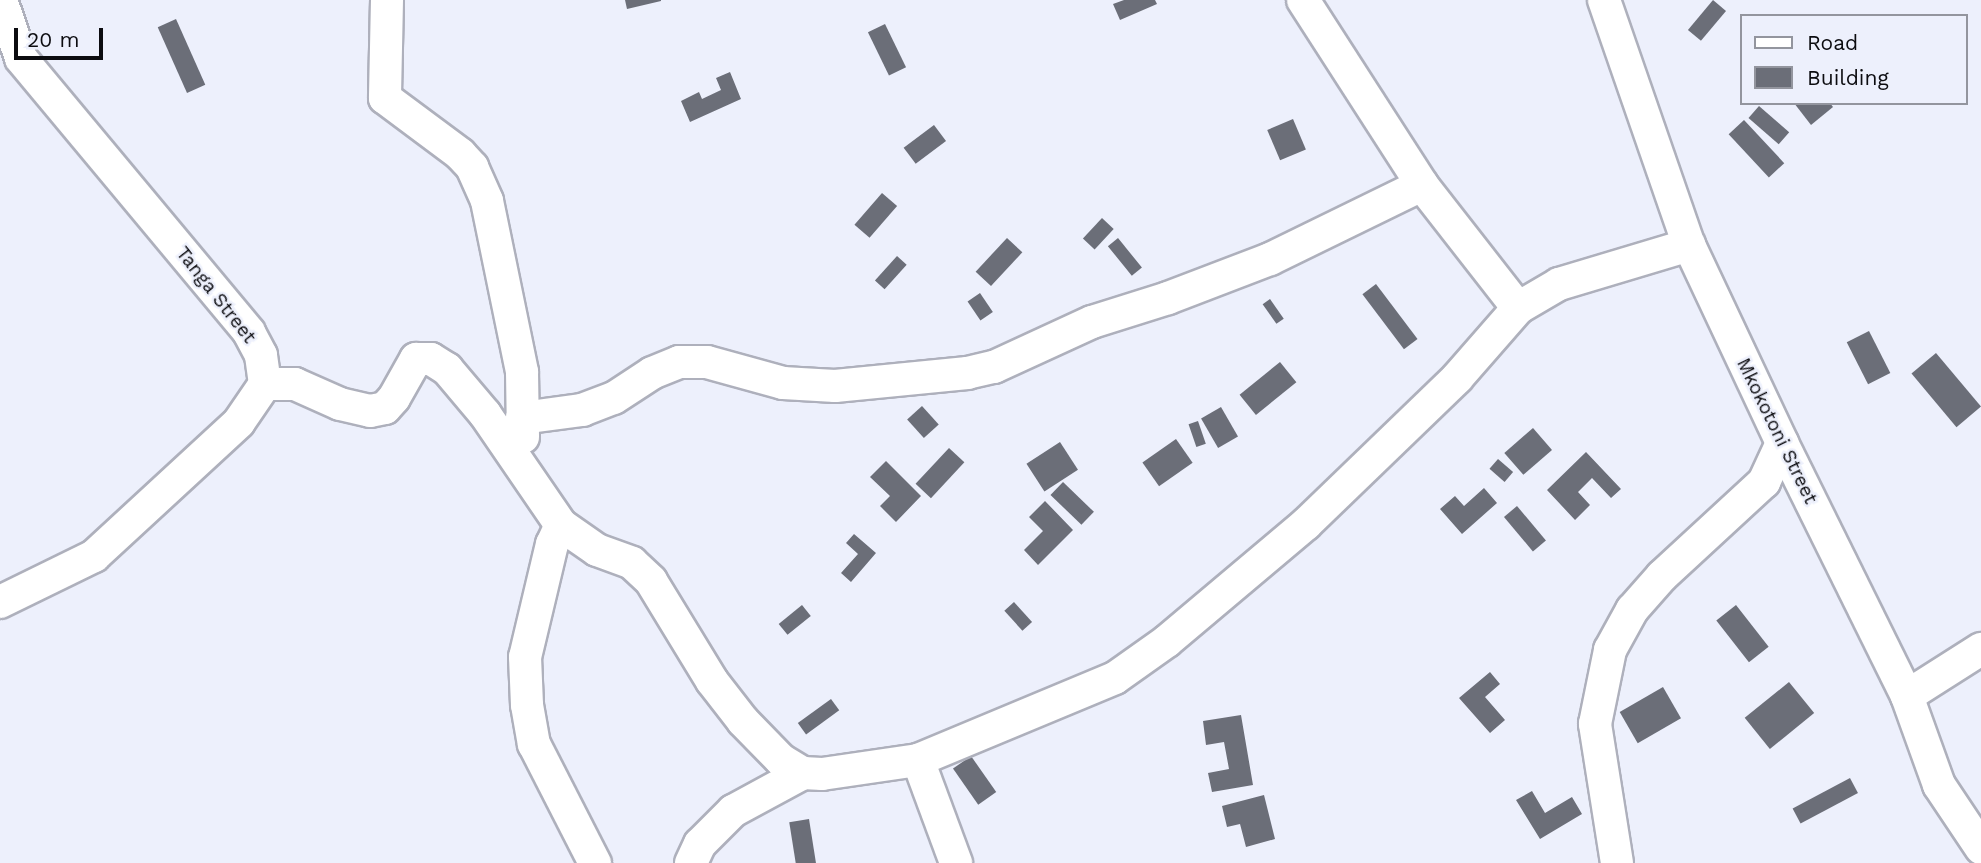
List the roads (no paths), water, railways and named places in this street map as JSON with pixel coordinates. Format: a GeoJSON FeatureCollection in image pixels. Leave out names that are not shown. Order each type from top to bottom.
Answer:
{"type":"FeatureCollection","features":[{"type":"Feature","properties":{"kind":"street","name":"Tanga Street"},"geometry":{"type":"LineString","coordinates":[[1,0],[21,58],[249,332],[261,355],[265,384]]}},
{"type":"Feature","properties":{"kind":"street"},"geometry":{"type":"LineString","coordinates":[[387,0],[385,98],[460,154],[482,186],[522,372],[524,473]]}},
{"type":"Feature","properties":{"kind":"street"},"geometry":{"type":"LineString","coordinates":[[1303,0],[1422,185],[1518,308]]}},
{"type":"Feature","properties":{"kind":"street","name":"Mkokotoni Street"},"geometry":{"type":"LineString","coordinates":[[1604,0],[1689,245],[1782,443],[1907,696],[1939,785],[1981,848]]}},
{"type":"Feature","properties":{"kind":"street"},"geometry":{"type":"LineString","coordinates":[[523,418],[582,410],[614,398],[652,373],[679,362],[707,362],[783,383],[835,386],[994,368],[1042,343],[1092,322],[1168,298],[1270,259],[1422,185]]}},
{"type":"Feature","properties":{"kind":"street"},"geometry":{"type":"LineString","coordinates":[[0,602],[94,556],[239,422],[265,384],[295,384],[341,404],[370,411],[385,408],[394,398],[416,359],[431,359],[447,369],[485,414],[561,525],[597,550],[632,563],[651,581],[712,681],[780,761],[803,773],[822,774],[918,760],[1115,678],[1167,641],[1306,524],[1457,378],[1518,308],[1559,284],[1689,245]]}},
{"type":"Feature","properties":{"kind":"street"},"geometry":{"type":"LineString","coordinates":[[1617,863],[1595,724],[1610,650],[1632,610],[1662,576],[1764,482],[1782,443]]}},
{"type":"Feature","properties":{"kind":"street"},"geometry":{"type":"LineString","coordinates":[[561,525],[552,544],[525,657],[527,705],[534,744],[595,863]]}},
{"type":"Feature","properties":{"kind":"street"},"geometry":{"type":"LineString","coordinates":[[1907,696],[1981,649]]}},
{"type":"Feature","properties":{"kind":"street"},"geometry":{"type":"LineString","coordinates":[[918,760],[956,863]]}},
{"type":"Feature","properties":{"kind":"street"},"geometry":{"type":"LineString","coordinates":[[691,863],[700,844],[733,811],[803,773]]}}]}
